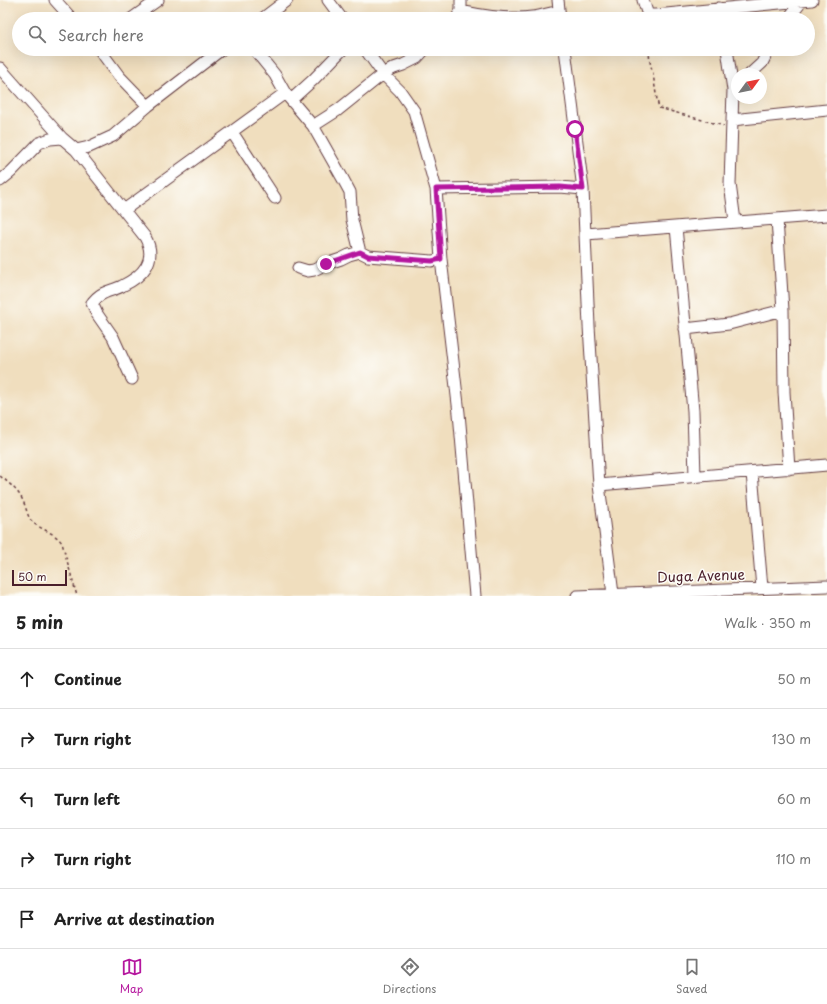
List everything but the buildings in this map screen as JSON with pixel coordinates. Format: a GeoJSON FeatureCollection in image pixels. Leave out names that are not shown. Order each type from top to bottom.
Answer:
{"type":"FeatureCollection","features":[{"type":"Feature","properties":{"kind":"street"},"geometry":{"type":"LineString","coordinates":[[141,12],[158,0]]}},
{"type":"Feature","properties":{"kind":"street"},"geometry":{"type":"LineString","coordinates":[[271,12],[287,0]]}},
{"type":"Feature","properties":{"kind":"street"},"geometry":{"type":"LineString","coordinates":[[328,0],[337,12]]}},
{"type":"Feature","properties":{"kind":"street"},"geometry":{"type":"LineString","coordinates":[[643,0],[647,12]]}},
{"type":"Feature","properties":{"kind":"street"},"geometry":{"type":"LineString","coordinates":[[732,12],[807,0]]}},
{"type":"Feature","properties":{"kind":"street"},"geometry":{"type":"LineString","coordinates":[[795,12],[807,0]]}},
{"type":"Feature","properties":{"kind":"street"},"geometry":{"type":"LineString","coordinates":[[57,1],[66,12]]}},
{"type":"Feature","properties":{"kind":"street"},"geometry":{"type":"LineString","coordinates":[[104,56],[119,76],[148,106]]}},
{"type":"Feature","properties":{"kind":"street"},"geometry":{"type":"LineString","coordinates":[[76,150],[89,147],[113,136],[148,106],[213,56]]}},
{"type":"Feature","properties":{"kind":"street"},"geometry":{"type":"LineString","coordinates":[[260,56],[275,75],[288,96],[313,126],[350,192],[352,220],[360,252]]}},
{"type":"Feature","properties":{"kind":"street"},"geometry":{"type":"LineString","coordinates":[[124,210],[232,132],[314,80],[336,56]]}},
{"type":"Feature","properties":{"kind":"street"},"geometry":{"type":"LineString","coordinates":[[370,56],[383,74],[400,91],[414,111],[436,189],[441,259],[459,413],[475,596]]}},
{"type":"Feature","properties":{"kind":"street"},"geometry":{"type":"LineString","coordinates":[[313,126],[338,110],[383,74],[419,56]]}},
{"type":"Feature","properties":{"kind":"street"},"geometry":{"type":"LineString","coordinates":[[565,56],[583,189],[589,326],[599,485],[613,594]]}},
{"type":"Feature","properties":{"kind":"street"},"geometry":{"type":"LineString","coordinates":[[728,56],[731,69]]}},
{"type":"Feature","properties":{"kind":"street"},"geometry":{"type":"LineString","coordinates":[[757,68],[762,63],[766,56]]}},
{"type":"Feature","properties":{"kind":"street"},"geometry":{"type":"LineString","coordinates":[[0,68],[62,138],[76,150],[146,237],[150,245],[151,255],[141,274],[123,286],[99,296],[92,303],[97,314],[113,337],[132,379]]}},
{"type":"Feature","properties":{"kind":"street"},"geometry":{"type":"LineString","coordinates":[[734,104],[730,184],[735,221]]}},
{"type":"Feature","properties":{"kind":"street"},"geometry":{"type":"LineString","coordinates":[[732,124],[827,110]]}},
{"type":"Feature","properties":{"kind":"street"},"geometry":{"type":"LineString","coordinates":[[232,132],[275,198]]}},
{"type":"Feature","properties":{"kind":"street"},"geometry":{"type":"LineString","coordinates":[[0,181],[39,143],[50,139],[62,138]]}},
{"type":"Feature","properties":{"kind":"street"},"geometry":{"type":"LineString","coordinates":[[436,189],[560,187],[583,189]]}},
{"type":"Feature","properties":{"kind":"street"},"geometry":{"type":"LineString","coordinates":[[586,234],[735,221],[827,215]]}},
{"type":"Feature","properties":{"kind":"street"},"geometry":{"type":"LineString","coordinates":[[777,219],[783,310],[784,392],[789,469]]}},
{"type":"Feature","properties":{"kind":"street"},"geometry":{"type":"LineString","coordinates":[[676,227],[693,411],[695,476]]}},
{"type":"Feature","properties":{"kind":"street"},"geometry":{"type":"LineString","coordinates":[[298,268],[308,271],[314,270],[349,255],[360,252],[368,256],[432,261],[441,259]]}},
{"type":"Feature","properties":{"kind":"street"},"geometry":{"type":"LineString","coordinates":[[685,329],[729,324],[783,310]]}},
{"type":"Feature","properties":{"kind":"street"},"geometry":{"type":"LineString","coordinates":[[599,485],[827,465]]}},
{"type":"Feature","properties":{"kind":"street"},"geometry":{"type":"LineString","coordinates":[[752,472],[762,588]]}},
{"type":"Feature","properties":{"kind":"street","name":"Duga Avenue"},"geometry":{"type":"LineString","coordinates":[[577,596],[762,588],[779,592],[827,586]]}},
{"type":"Feature","properties":{"kind":"path"},"geometry":{"type":"LineString","coordinates":[[648,56],[653,72],[654,86],[659,108],[701,121],[732,124]]}},
{"type":"Feature","properties":{"kind":"path"},"geometry":{"type":"LineString","coordinates":[[0,476],[23,500],[30,518],[37,526],[48,530],[58,537],[62,543],[77,596]]}},
{"type":"Feature","properties":{"kind":"route"},"geometry":{"type":"LineString","coordinates":[[326,264],[360,252],[368,256],[432,261],[441,259],[436,189],[560,187],[583,189],[575,129]]}}]}
